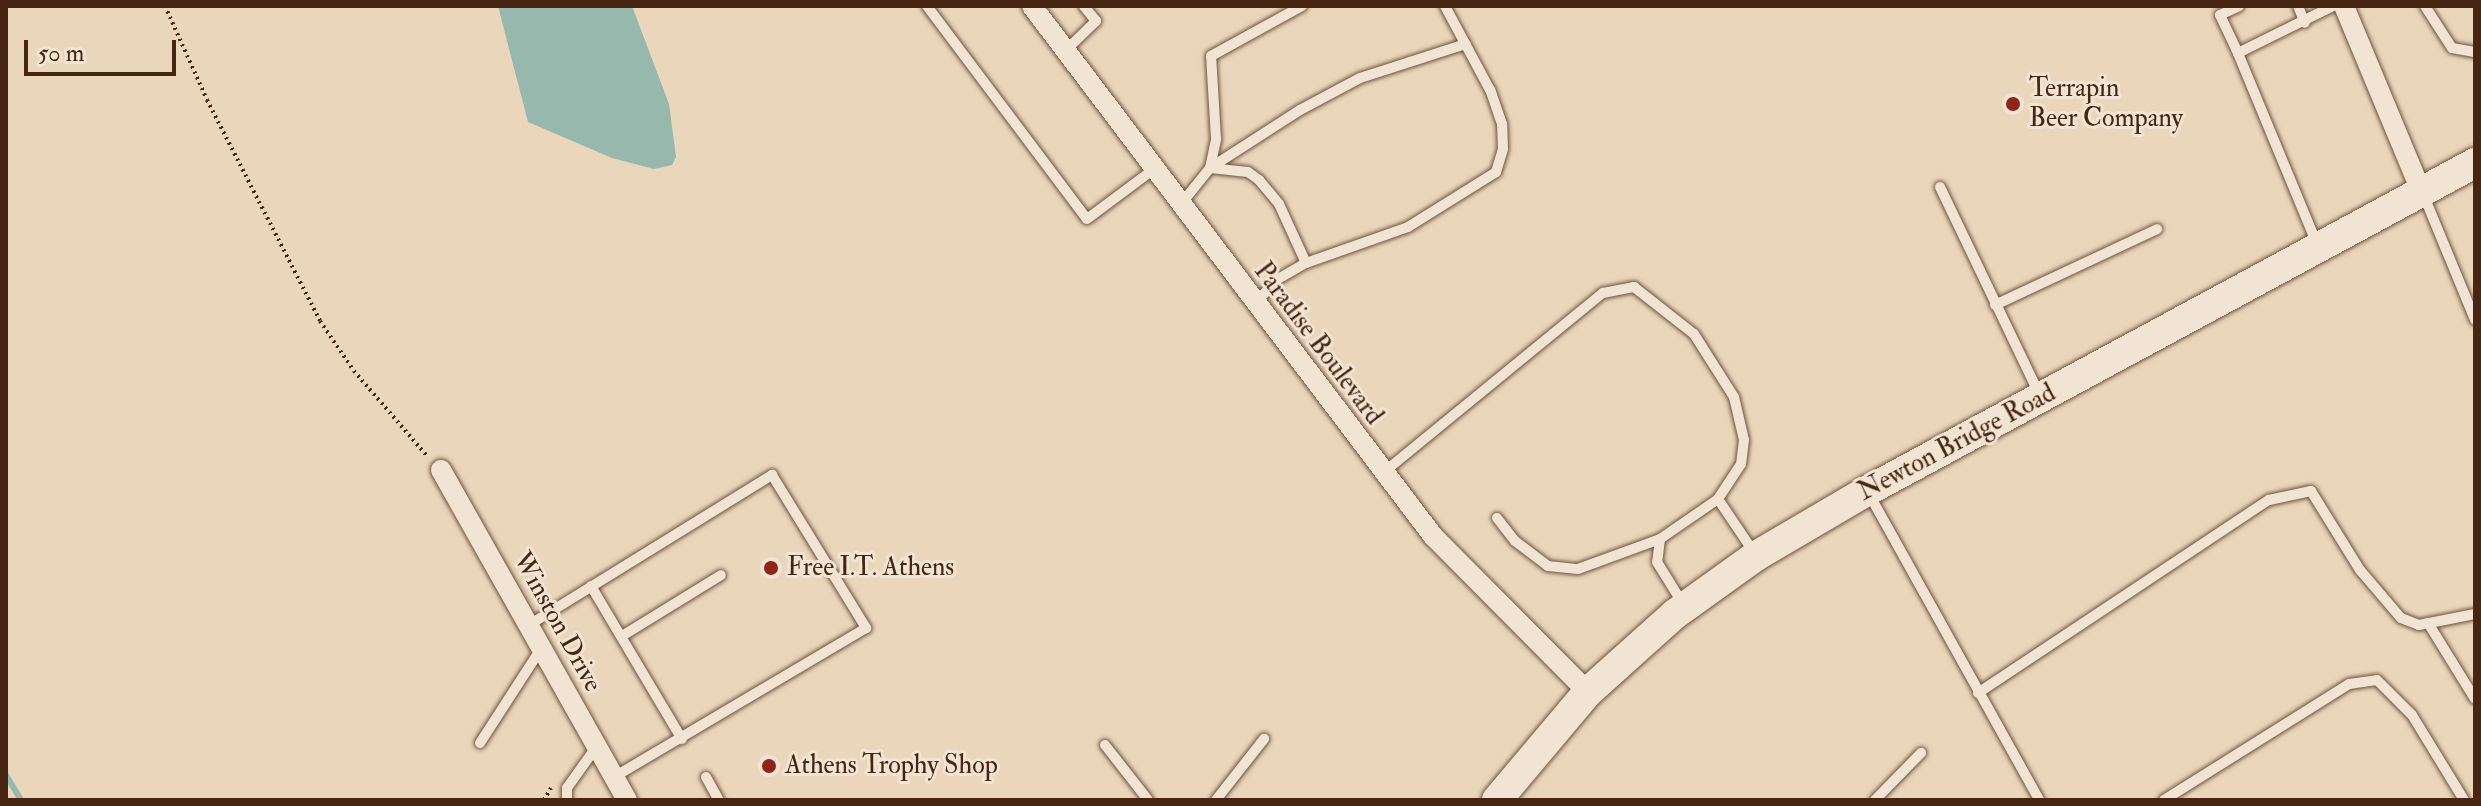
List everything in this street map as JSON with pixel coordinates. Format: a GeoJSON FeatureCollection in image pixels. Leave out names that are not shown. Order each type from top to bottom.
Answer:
{"type":"FeatureCollection","features":[{"type":"Feature","properties":{"kind":"main road","name":"Newton Bridge Road"},"geometry":{"type":"LineString","coordinates":[[1497,800],[1588,692],[1686,607],[1756,556],[1867,491],[2475,163]]}},
{"type":"Feature","properties":{"kind":"street","name":"Paradise Boulevard"},"geometry":{"type":"LineString","coordinates":[[1032,6],[1382,473],[1463,569],[1588,692]]}},
{"type":"Feature","properties":{"kind":"street"},"geometry":{"type":"LineString","coordinates":[[2344,6],[2421,191]]}},
{"type":"Feature","properties":{"kind":"street","name":"Winston Drive"},"geometry":{"type":"LineString","coordinates":[[441,470],[627,800]]}},
{"type":"Feature","properties":{"kind":"lane"},"geometry":{"type":"LineString","coordinates":[[927,6],[1087,219],[1154,169]]}},
{"type":"Feature","properties":{"kind":"lane"},"geometry":{"type":"LineString","coordinates":[[1066,50],[1096,21],[1084,6]]}},
{"type":"Feature","properties":{"kind":"lane"},"geometry":{"type":"LineString","coordinates":[[1210,168],[1216,139],[1211,56],[1302,6]]}},
{"type":"Feature","properties":{"kind":"lane"},"geometry":{"type":"LineString","coordinates":[[1255,303],[1278,279],[1306,263],[1408,227],[1496,172],[1503,149],[1502,124],[1445,6]]}},
{"type":"Feature","properties":{"kind":"lane"},"geometry":{"type":"LineString","coordinates":[[2239,6],[2220,15],[2318,246]]}},
{"type":"Feature","properties":{"kind":"lane"},"geometry":{"type":"LineString","coordinates":[[2298,6],[2305,23]]}},
{"type":"Feature","properties":{"kind":"lane"},"geometry":{"type":"LineString","coordinates":[[2238,53],[2305,23],[2333,6]]}},
{"type":"Feature","properties":{"kind":"lane"},"geometry":{"type":"LineString","coordinates":[[2425,6],[2452,48],[2475,52]]}},
{"type":"Feature","properties":{"kind":"lane"},"geometry":{"type":"LineString","coordinates":[[1181,204],[1210,168],[1360,78],[1466,44]]}},
{"type":"Feature","properties":{"kind":"lane"},"geometry":{"type":"LineString","coordinates":[[1210,168],[1248,172],[1259,180],[1279,204],[1306,263]]}},
{"type":"Feature","properties":{"kind":"lane"},"geometry":{"type":"LineString","coordinates":[[1940,187],[2042,399]]}},
{"type":"Feature","properties":{"kind":"lane"},"geometry":{"type":"LineString","coordinates":[[2421,191],[2475,320]]}},
{"type":"Feature","properties":{"kind":"lane"},"geometry":{"type":"LineString","coordinates":[[1995,305],[2157,229]]}},
{"type":"Feature","properties":{"kind":"lane"},"geometry":{"type":"LineString","coordinates":[[1382,473],[1603,293],[1634,287],[1694,334],[1734,397],[1743,452],[1718,499],[1660,539],[1578,569],[1548,566],[1515,541],[1497,518]]}},
{"type":"Feature","properties":{"kind":"lane"},"geometry":{"type":"LineString","coordinates":[[529,625],[772,475],[866,628],[614,777]]}},
{"type":"Feature","properties":{"kind":"lane"},"geometry":{"type":"LineString","coordinates":[[1867,491],[2039,800]]}},
{"type":"Feature","properties":{"kind":"lane"},"geometry":{"type":"LineString","coordinates":[[1978,693],[2269,500],[2311,491],[2360,570],[2401,618],[2428,623],[2475,614]]}},
{"type":"Feature","properties":{"kind":"lane"},"geometry":{"type":"LineString","coordinates":[[1718,499],[1756,556]]}},
{"type":"Feature","properties":{"kind":"lane"},"geometry":{"type":"LineString","coordinates":[[1660,539],[1657,562],[1686,607]]}},
{"type":"Feature","properties":{"kind":"lane"},"geometry":{"type":"LineString","coordinates":[[622,636],[721,575]]}},
{"type":"Feature","properties":{"kind":"lane"},"geometry":{"type":"LineString","coordinates":[[591,586],[682,739]]}},
{"type":"Feature","properties":{"kind":"lane"},"geometry":{"type":"LineString","coordinates":[[2428,623],[2475,699]]}},
{"type":"Feature","properties":{"kind":"lane"},"geometry":{"type":"LineString","coordinates":[[480,743],[542,647]]}},
{"type":"Feature","properties":{"kind":"lane"},"geometry":{"type":"LineString","coordinates":[[2164,800],[2349,684],[2377,680],[2412,715],[2464,800]]}},
{"type":"Feature","properties":{"kind":"lane"},"geometry":{"type":"LineString","coordinates":[[1216,800],[1264,739]]}},
{"type":"Feature","properties":{"kind":"lane"},"geometry":{"type":"LineString","coordinates":[[1105,745],[1148,800]]}},
{"type":"Feature","properties":{"kind":"lane"},"geometry":{"type":"LineString","coordinates":[[567,800],[567,788],[597,746]]}},
{"type":"Feature","properties":{"kind":"lane"},"geometry":{"type":"LineString","coordinates":[[1875,800],[1921,753]]}},
{"type":"Feature","properties":{"kind":"lane"},"geometry":{"type":"LineString","coordinates":[[706,777],[719,800]]}},
{"type":"Feature","properties":{"kind":"path"},"geometry":{"type":"LineString","coordinates":[[165,6],[207,100],[320,321],[354,371],[441,470]]}},
{"type":"Feature","properties":{"kind":"water"},"geometry":{"type":"Polygon","coordinates":[[[498,6],[632,6],[669,104],[676,157],[672,165],[654,169],[612,158],[528,122],[498,6]]]}},
{"type":"Feature","properties":{"kind":"waterway"},"geometry":{"type":"LineString","coordinates":[[6,775],[21,800]]}},
{"type":"Feature","properties":{"kind":"place","name":"Terrapin Beer Company"},"geometry":{"type":"Point","coordinates":[2013,104]}},
{"type":"Feature","properties":{"kind":"place","name":"Free I.T. Athens"},"geometry":{"type":"Point","coordinates":[771,568]}},
{"type":"Feature","properties":{"kind":"place","name":"Athens Trophy Shop"},"geometry":{"type":"Point","coordinates":[769,766]}}]}
